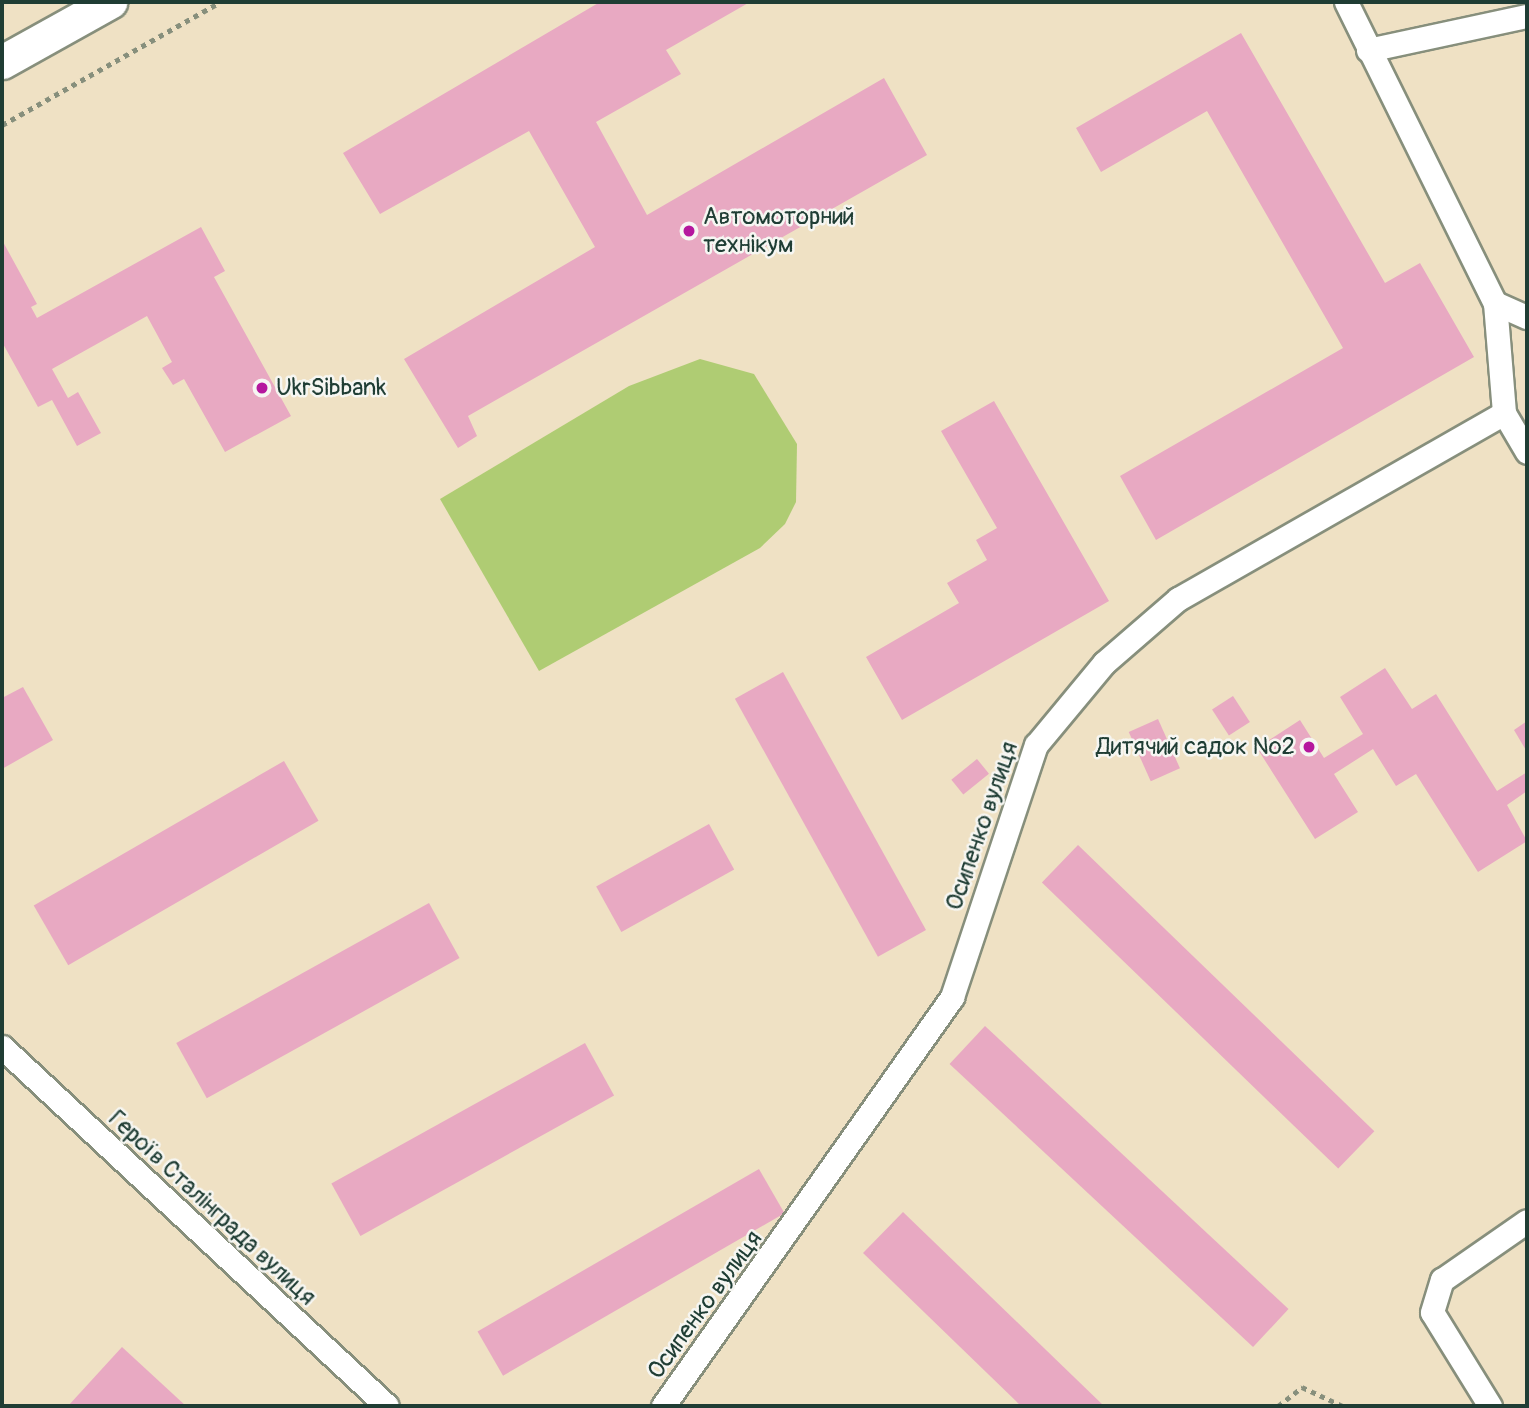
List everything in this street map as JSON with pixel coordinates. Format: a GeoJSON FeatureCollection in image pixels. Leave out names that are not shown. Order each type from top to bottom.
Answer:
{"type":"FeatureCollection","features":[{"type":"Feature","properties":{"kind":"main road"},"geometry":{"type":"LineString","coordinates":[[2,62],[110,2]]}},
{"type":"Feature","properties":{"kind":"street"},"geometry":{"type":"LineString","coordinates":[[1346,2],[1496,303],[1504,414],[1527,452]]}},
{"type":"Feature","properties":{"kind":"street"},"geometry":{"type":"LineString","coordinates":[[1368,50],[1527,16]]}},
{"type":"Feature","properties":{"kind":"street"},"geometry":{"type":"LineString","coordinates":[[1496,303],[1527,317]]}},
{"type":"Feature","properties":{"kind":"street","name":"Осипенко вулиця"},"geometry":{"type":"LineString","coordinates":[[663,1406],[952,997],[1035,745],[1104,663],[1178,599],[1504,414]]}},
{"type":"Feature","properties":{"kind":"street","name":"Героїв Сталінграда вулиця"},"geometry":{"type":"LineString","coordinates":[[2,1047],[387,1406]]}},
{"type":"Feature","properties":{"kind":"street"},"geometry":{"type":"LineString","coordinates":[[1490,1406],[1432,1312],[1442,1280],[1527,1221]]}},
{"type":"Feature","properties":{"kind":"path"},"geometry":{"type":"LineString","coordinates":[[2,125],[220,2]]}},
{"type":"Feature","properties":{"kind":"path"},"geometry":{"type":"LineString","coordinates":[[1278,1406],[1302,1387],[1343,1406]]}},
{"type":"Feature","properties":{"kind":"green space"},"geometry":{"type":"Polygon","coordinates":[[[700,359],[754,374],[797,444],[796,502],[785,524],[760,548],[539,671],[440,499],[629,386],[700,359]]]}},
{"type":"Feature","properties":{"kind":"building","name":"Автомоторний технікум"},"geometry":{"type":"Polygon","coordinates":[[[600,2],[750,2],[666,50],[681,74],[596,122],[647,215],[884,78],[927,155],[468,416],[477,436],[458,448],[404,359],[595,247],[529,131],[380,214],[343,153],[600,2]]]}},
{"type":"Feature","properties":{"kind":"building"},"geometry":{"type":"Polygon","coordinates":[[[1241,33],[1385,283],[1420,263],[1474,357],[1156,540],[1120,476],[1343,348],[1207,111],[1101,172],[1076,128],[1241,33]]]}},
{"type":"Feature","properties":{"kind":"building"},"geometry":{"type":"Polygon","coordinates":[[[201,227],[225,271],[214,277],[291,416],[225,452],[184,379],[173,385],[162,368],[172,362],[147,316],[52,369],[68,398],[78,392],[101,433],[77,446],[52,400],[38,407],[2,342],[2,240],[37,304],[31,307],[37,318],[201,227]]]}},
{"type":"Feature","properties":{"kind":"building"},"geometry":{"type":"Polygon","coordinates":[[[994,401],[1109,601],[902,720],[866,657],[959,603],[947,583],[987,560],[976,540],[997,528],[941,431],[994,401]]]}},
{"type":"Feature","properties":{"kind":"building"},"geometry":{"type":"Polygon","coordinates":[[[1385,668],[1412,709],[1436,694],[1497,791],[1527,772],[1527,791],[1507,805],[1527,841],[1478,872],[1416,774],[1396,786],[1373,749],[1334,774],[1358,812],[1315,839],[1257,748],[1300,720],[1324,758],[1363,734],[1340,697],[1385,668]]]}},
{"type":"Feature","properties":{"kind":"building"},"geometry":{"type":"Polygon","coordinates":[[[783,672],[926,930],[878,957],[735,699],[783,672]]]}},
{"type":"Feature","properties":{"kind":"building"},"geometry":{"type":"Polygon","coordinates":[[[23,687],[53,740],[2,769],[2,698],[23,687]]]}},
{"type":"Feature","properties":{"kind":"building"},"geometry":{"type":"Polygon","coordinates":[[[1233,696],[1250,722],[1229,736],[1212,710],[1233,696]]]}},
{"type":"Feature","properties":{"kind":"building"},"geometry":{"type":"Polygon","coordinates":[[[1158,719],[1180,768],[1151,781],[1129,732],[1158,719]]]}},
{"type":"Feature","properties":{"kind":"building"},"geometry":{"type":"Polygon","coordinates":[[[1527,721],[1527,752],[1514,730],[1527,721]]]}},
{"type":"Feature","properties":{"kind":"building"},"geometry":{"type":"Polygon","coordinates":[[[977,759],[989,774],[963,795],[951,780],[977,759]]]}},
{"type":"Feature","properties":{"kind":"building"},"geometry":{"type":"Polygon","coordinates":[[[284,761],[318,821],[68,965],[34,906],[284,761]]]}},
{"type":"Feature","properties":{"kind":"building"},"geometry":{"type":"Polygon","coordinates":[[[709,824],[734,869],[621,932],[596,887],[709,824]]]}},
{"type":"Feature","properties":{"kind":"building"},"geometry":{"type":"Polygon","coordinates":[[[1078,845],[1374,1131],[1338,1169],[1042,882],[1078,845]]]}},
{"type":"Feature","properties":{"kind":"building"},"geometry":{"type":"Polygon","coordinates":[[[429,903],[460,958],[207,1098],[176,1043],[429,903]]]}},
{"type":"Feature","properties":{"kind":"building"},"geometry":{"type":"Polygon","coordinates":[[[985,1026],[1289,1309],[1253,1347],[950,1064],[985,1026]]]}},
{"type":"Feature","properties":{"kind":"building"},"geometry":{"type":"Polygon","coordinates":[[[585,1043],[614,1095],[360,1236],[331,1184],[585,1043]]]}},
{"type":"Feature","properties":{"kind":"building"},"geometry":{"type":"Polygon","coordinates":[[[759,1169],[784,1213],[503,1376],[478,1332],[759,1169]]]}},
{"type":"Feature","properties":{"kind":"building"},"geometry":{"type":"Polygon","coordinates":[[[903,1212],[1104,1406],[1021,1406],[863,1253],[903,1212]]]}},
{"type":"Feature","properties":{"kind":"building"},"geometry":{"type":"Polygon","coordinates":[[[122,1347],[186,1406],[68,1406],[122,1347]]]}},
{"type":"Feature","properties":{"kind":"place","name":"Автомоторний технікум"},"geometry":{"type":"Point","coordinates":[689,231]}},
{"type":"Feature","properties":{"kind":"place","name":"UkrSibbank"},"geometry":{"type":"Point","coordinates":[262,388]}},
{"type":"Feature","properties":{"kind":"place","name":"Дитячий садок №2"},"geometry":{"type":"Point","coordinates":[1309,747]}}]}
